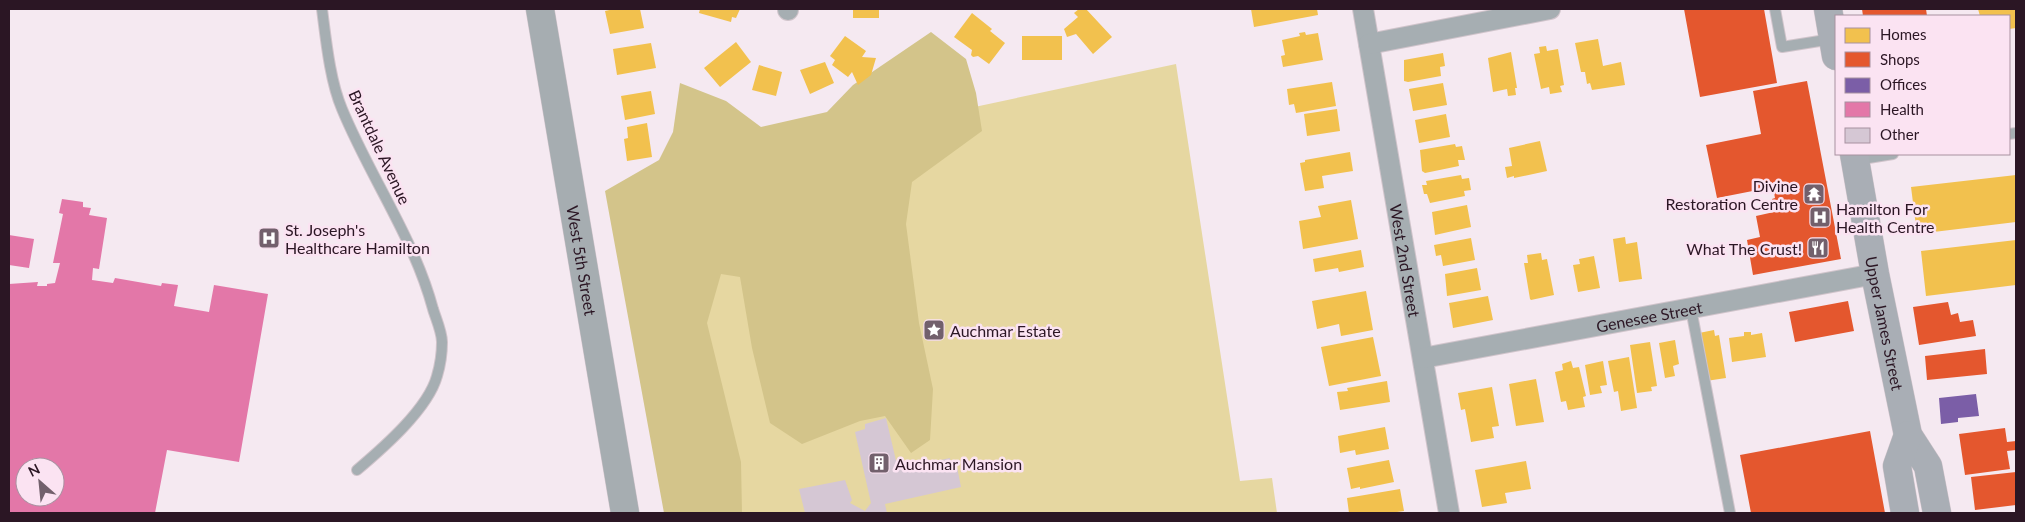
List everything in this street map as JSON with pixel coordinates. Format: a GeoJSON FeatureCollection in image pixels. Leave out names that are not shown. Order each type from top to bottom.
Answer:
{"type":"FeatureCollection","features":[{"type":"Feature","properties":{"kind":"main road","name":"West 5th Street"},"geometry":{"type":"LineString","coordinates":[[540,9],[625,513]]}},
{"type":"Feature","properties":{"kind":"main road"},"geometry":{"type":"LineString","coordinates":[[1828,9],[1835,47]]}},
{"type":"Feature","properties":{"kind":"main road","name":"Upper James Street"},"geometry":{"type":"LineString","coordinates":[[1854,157],[1875,274],[1908,435],[1928,466],[1937,513]]}},
{"type":"Feature","properties":{"kind":"main road"},"geometry":{"type":"LineString","coordinates":[[1905,513],[1897,466],[1908,435]]}},
{"type":"Feature","properties":{"kind":"street","name":"West 2nd Street"},"geometry":{"type":"LineString","coordinates":[[1363,9],[1449,513]]}},
{"type":"Feature","properties":{"kind":"street"},"geometry":{"type":"LineString","coordinates":[[1369,44],[1550,9]]}},
{"type":"Feature","properties":{"kind":"street","name":"Genesee Street"},"geometry":{"type":"LineString","coordinates":[[1423,358],[1875,274]]}},
{"type":"Feature","properties":{"kind":"lane","name":"Brantdale Avenue"},"geometry":{"type":"LineString","coordinates":[[322,9],[331,69],[341,107],[370,170],[408,240],[430,296],[442,340],[437,377],[423,403],[392,440],[357,470]]}},
{"type":"Feature","properties":{"kind":"lane"},"geometry":{"type":"LineString","coordinates":[[1775,9],[1782,47],[1835,47]]}},
{"type":"Feature","properties":{"kind":"lane"},"geometry":{"type":"LineString","coordinates":[[1854,157],[1880,155]]}},
{"type":"Feature","properties":{"kind":"lane"},"geometry":{"type":"LineString","coordinates":[[1691,309],[1730,513]]}},
{"type":"Feature","properties":{"kind":"shaded area"},"geometry":{"type":"Polygon","coordinates":[[[931,32],[966,59],[976,93],[982,131],[912,182],[906,224],[919,323],[933,389],[930,440],[911,453],[885,416],[860,421],[802,444],[770,423],[752,348],[740,277],[721,274],[707,323],[741,462],[742,513],[664,513],[605,191],[659,160],[673,132],[680,83],[726,101],[761,127],[827,112],[853,85],[931,32]]]}},
{"type":"Feature","properties":{"kind":"shaded area","name":"Auchmar Estate"},"geometry":{"type":"Polygon","coordinates":[[[1176,64],[1240,481],[1272,478],[1277,513],[682,513],[627,181],[1176,64]]]}},
{"type":"Feature","properties":{"kind":"building: Homes"},"geometry":{"type":"Polygon","coordinates":[[[640,9],[644,28],[610,34],[605,11],[640,9]]]}},
{"type":"Feature","properties":{"kind":"building: Homes"},"geometry":{"type":"Polygon","coordinates":[[[700,9],[740,9],[736,18],[732,17],[731,22],[699,13],[700,9]]]}},
{"type":"Feature","properties":{"kind":"building: Homes"},"geometry":{"type":"Polygon","coordinates":[[[853,9],[879,9],[879,18],[853,18],[853,9]]]}},
{"type":"Feature","properties":{"kind":"building: Homes"},"geometry":{"type":"Polygon","coordinates":[[[1079,9],[1086,9],[1112,37],[1093,54],[1076,34],[1067,37],[1064,29],[1078,17],[1074,13],[1079,9]]]}},
{"type":"Feature","properties":{"kind":"building: Homes"},"geometry":{"type":"Polygon","coordinates":[[[1251,9],[1317,9],[1318,15],[1254,27],[1251,9]]]}},
{"type":"Feature","properties":{"kind":"building: Homes"},"geometry":{"type":"Polygon","coordinates":[[[1978,9],[2016,9],[2016,28],[2010,29],[2010,15],[1980,15],[1978,9]]]}},
{"type":"Feature","properties":{"kind":"building: Homes"},"geometry":{"type":"Polygon","coordinates":[[[972,13],[992,29],[990,31],[1005,43],[989,64],[978,56],[973,57],[971,55],[972,50],[954,37],[972,13]]]}},
{"type":"Feature","properties":{"kind":"building: Homes"},"geometry":{"type":"Polygon","coordinates":[[[1305,32],[1306,35],[1318,33],[1323,60],[1283,67],[1281,56],[1285,55],[1282,40],[1300,36],[1299,33],[1305,32]]]}},
{"type":"Feature","properties":{"kind":"building: Homes"},"geometry":{"type":"Polygon","coordinates":[[[845,36],[866,51],[862,57],[876,58],[871,75],[858,85],[852,72],[848,77],[832,65],[835,60],[830,56],[845,36]]]}},
{"type":"Feature","properties":{"kind":"building: Homes"},"geometry":{"type":"Polygon","coordinates":[[[1022,36],[1062,36],[1062,60],[1022,60],[1022,36]]]}},
{"type":"Feature","properties":{"kind":"building: Homes"},"geometry":{"type":"Polygon","coordinates":[[[1598,39],[1603,66],[1621,62],[1625,85],[1592,90],[1590,83],[1587,84],[1585,72],[1581,72],[1575,43],[1598,39]]]}},
{"type":"Feature","properties":{"kind":"building: Homes"},"geometry":{"type":"Polygon","coordinates":[[[736,42],[751,62],[720,87],[704,68],[736,42]]]}},
{"type":"Feature","properties":{"kind":"building: Homes"},"geometry":{"type":"Polygon","coordinates":[[[651,43],[656,68],[617,75],[613,49],[651,43]]]}},
{"type":"Feature","properties":{"kind":"building: Homes"},"geometry":{"type":"Polygon","coordinates":[[[1546,46],[1547,51],[1558,49],[1564,85],[1560,86],[1562,92],[1550,94],[1549,87],[1541,89],[1534,54],[1540,53],[1539,47],[1546,46]]]}},
{"type":"Feature","properties":{"kind":"building: Homes"},"geometry":{"type":"Polygon","coordinates":[[[1511,52],[1517,88],[1515,88],[1516,95],[1508,96],[1507,89],[1493,92],[1488,58],[1511,52]]]}},
{"type":"Feature","properties":{"kind":"building: Homes"},"geometry":{"type":"Polygon","coordinates":[[[1443,53],[1445,66],[1440,67],[1441,76],[1408,82],[1404,81],[1404,60],[1443,53]]]}},
{"type":"Feature","properties":{"kind":"building: Homes"},"geometry":{"type":"Polygon","coordinates":[[[825,62],[834,83],[810,94],[800,70],[825,62]]]}},
{"type":"Feature","properties":{"kind":"building: Homes"},"geometry":{"type":"Polygon","coordinates":[[[759,65],[782,72],[776,96],[752,90],[759,65]]]}},
{"type":"Feature","properties":{"kind":"building: Homes"},"geometry":{"type":"Polygon","coordinates":[[[1332,82],[1336,106],[1296,113],[1294,104],[1289,105],[1287,89],[1332,82]]]}},
{"type":"Feature","properties":{"kind":"building: Homes"},"geometry":{"type":"Polygon","coordinates":[[[1443,83],[1447,105],[1413,111],[1409,89],[1443,83]]]}},
{"type":"Feature","properties":{"kind":"building: Homes"},"geometry":{"type":"Polygon","coordinates":[[[651,91],[655,114],[625,120],[621,96],[651,91]]]}},
{"type":"Feature","properties":{"kind":"building: Homes"},"geometry":{"type":"Polygon","coordinates":[[[1337,109],[1340,131],[1307,136],[1304,114],[1337,109]]]}},
{"type":"Feature","properties":{"kind":"building: Homes"},"geometry":{"type":"Polygon","coordinates":[[[1446,114],[1450,137],[1419,143],[1415,120],[1446,114]]]}},
{"type":"Feature","properties":{"kind":"building: Homes"},"geometry":{"type":"Polygon","coordinates":[[[647,123],[652,157],[627,161],[624,139],[628,138],[627,127],[647,123]]]}},
{"type":"Feature","properties":{"kind":"building: Homes"},"geometry":{"type":"Polygon","coordinates":[[[1540,141],[1547,171],[1507,178],[1505,167],[1512,166],[1509,148],[1540,141]]]}},
{"type":"Feature","properties":{"kind":"building: Homes"},"geometry":{"type":"Polygon","coordinates":[[[1455,144],[1456,147],[1462,146],[1465,160],[1458,160],[1459,166],[1425,173],[1422,171],[1420,150],[1455,144]]]}},
{"type":"Feature","properties":{"kind":"building: Homes"},"geometry":{"type":"Polygon","coordinates":[[[1350,152],[1353,171],[1322,176],[1324,188],[1305,191],[1300,163],[1305,162],[1305,160],[1350,152]]]}},
{"type":"Feature","properties":{"kind":"building: Homes"},"geometry":{"type":"Polygon","coordinates":[[[1461,175],[1462,179],[1469,178],[1471,190],[1464,191],[1465,196],[1430,203],[1427,194],[1424,194],[1422,185],[1427,185],[1426,181],[1461,175]]]}},
{"type":"Feature","properties":{"kind":"building: Homes"},"geometry":{"type":"Polygon","coordinates":[[[2016,175],[2016,222],[1917,234],[1911,187],[2016,175]]]}},
{"type":"Feature","properties":{"kind":"building: Homes"},"geometry":{"type":"Polygon","coordinates":[[[1351,200],[1358,239],[1303,249],[1299,221],[1321,217],[1318,206],[1351,200]]]}},
{"type":"Feature","properties":{"kind":"building: Homes"},"geometry":{"type":"Polygon","coordinates":[[[1467,205],[1471,227],[1435,235],[1432,212],[1467,205]]]}},
{"type":"Feature","properties":{"kind":"building: Homes"},"geometry":{"type":"Polygon","coordinates":[[[1625,237],[1626,244],[1637,242],[1642,279],[1619,282],[1613,239],[1625,237]]]}},
{"type":"Feature","properties":{"kind":"building: Homes"},"geometry":{"type":"Polygon","coordinates":[[[1471,238],[1475,260],[1443,266],[1441,255],[1436,256],[1434,245],[1471,238]]]}},
{"type":"Feature","properties":{"kind":"building: Homes"},"geometry":{"type":"Polygon","coordinates":[[[2016,240],[2016,285],[1926,296],[1921,251],[2016,240]]]}},
{"type":"Feature","properties":{"kind":"building: Homes"},"geometry":{"type":"Polygon","coordinates":[[[1361,250],[1364,267],[1339,272],[1338,268],[1315,272],[1313,259],[1361,250]]]}},
{"type":"Feature","properties":{"kind":"building: Homes"},"geometry":{"type":"Polygon","coordinates":[[[1541,253],[1542,260],[1547,259],[1554,295],[1531,300],[1524,263],[1528,263],[1527,255],[1541,253]]]}},
{"type":"Feature","properties":{"kind":"building: Homes"},"geometry":{"type":"Polygon","coordinates":[[[1594,256],[1600,288],[1578,292],[1573,265],[1580,264],[1579,259],[1594,256]]]}},
{"type":"Feature","properties":{"kind":"building: Homes"},"geometry":{"type":"Polygon","coordinates":[[[1477,268],[1481,290],[1447,296],[1445,274],[1477,268]]]}},
{"type":"Feature","properties":{"kind":"building: Homes"},"geometry":{"type":"Polygon","coordinates":[[[1366,291],[1373,330],[1341,336],[1339,324],[1317,329],[1312,301],[1366,291]]]}},
{"type":"Feature","properties":{"kind":"building: Homes"},"geometry":{"type":"Polygon","coordinates":[[[1488,296],[1493,320],[1453,328],[1449,303],[1488,296]]]}},
{"type":"Feature","properties":{"kind":"building: Homes"},"geometry":{"type":"Polygon","coordinates":[[[1714,330],[1715,336],[1719,335],[1726,378],[1706,381],[1699,333],[1714,330]]]}},
{"type":"Feature","properties":{"kind":"building: Homes"},"geometry":{"type":"Polygon","coordinates":[[[1744,332],[1751,332],[1751,335],[1762,333],[1766,357],[1732,362],[1729,338],[1744,336],[1744,332]]]}},
{"type":"Feature","properties":{"kind":"building: Homes"},"geometry":{"type":"Polygon","coordinates":[[[1373,337],[1381,376],[1329,386],[1321,347],[1373,337]]]}},
{"type":"Feature","properties":{"kind":"building: Homes"},"geometry":{"type":"Polygon","coordinates":[[[1675,340],[1679,364],[1673,366],[1675,376],[1665,378],[1659,343],[1675,340]]]}},
{"type":"Feature","properties":{"kind":"building: Homes"},"geometry":{"type":"Polygon","coordinates":[[[1650,342],[1657,386],[1651,387],[1652,391],[1637,393],[1630,345],[1650,342]]]}},
{"type":"Feature","properties":{"kind":"building: Homes"},"geometry":{"type":"Polygon","coordinates":[[[1629,357],[1637,408],[1621,411],[1618,391],[1614,392],[1608,361],[1629,357]]]}},
{"type":"Feature","properties":{"kind":"building: Homes"},"geometry":{"type":"Polygon","coordinates":[[[1571,361],[1573,368],[1579,367],[1586,396],[1583,397],[1585,407],[1568,410],[1566,401],[1561,402],[1555,372],[1563,370],[1562,364],[1571,361]]]}},
{"type":"Feature","properties":{"kind":"building: Homes"},"geometry":{"type":"Polygon","coordinates":[[[1603,361],[1607,385],[1600,386],[1602,393],[1590,395],[1585,365],[1603,361]]]}},
{"type":"Feature","properties":{"kind":"building: Homes"},"geometry":{"type":"Polygon","coordinates":[[[1536,379],[1544,422],[1516,426],[1509,384],[1536,379]]]}},
{"type":"Feature","properties":{"kind":"building: Homes"},"geometry":{"type":"Polygon","coordinates":[[[1387,381],[1390,402],[1340,410],[1337,392],[1348,391],[1347,388],[1387,381]]]}},
{"type":"Feature","properties":{"kind":"building: Homes"},"geometry":{"type":"Polygon","coordinates":[[[1492,387],[1499,426],[1492,427],[1494,438],[1471,442],[1465,409],[1461,410],[1458,393],[1492,387]]]}},
{"type":"Feature","properties":{"kind":"building: Homes"},"geometry":{"type":"Polygon","coordinates":[[[1385,427],[1389,449],[1356,455],[1355,450],[1340,453],[1338,436],[1385,427]]]}},
{"type":"Feature","properties":{"kind":"building: Homes"},"geometry":{"type":"Polygon","coordinates":[[[1389,460],[1394,482],[1351,489],[1347,468],[1389,460]]]}},
{"type":"Feature","properties":{"kind":"building: Homes"},"geometry":{"type":"Polygon","coordinates":[[[1526,461],[1531,489],[1505,493],[1507,503],[1482,507],[1475,470],[1526,461]]]}},
{"type":"Feature","properties":{"kind":"building: Homes"},"geometry":{"type":"Polygon","coordinates":[[[1400,489],[1404,511],[1349,513],[1347,498],[1400,489]]]}},
{"type":"Feature","properties":{"kind":"building: Shops"},"geometry":{"type":"Polygon","coordinates":[[[1684,9],[1764,9],[1777,83],[1700,97],[1684,9]]]}},
{"type":"Feature","properties":{"kind":"building: Shops"},"geometry":{"type":"Polygon","coordinates":[[[1862,9],[1926,9],[1927,15],[1863,15],[1862,9]]]}},
{"type":"Feature","properties":{"kind":"building: Shops"},"geometry":{"type":"Polygon","coordinates":[[[1807,81],[1841,259],[1753,275],[1747,240],[1760,237],[1756,216],[1774,212],[1772,199],[1775,198],[1773,187],[1717,198],[1706,145],[1761,134],[1753,91],[1807,81]]]}},
{"type":"Feature","properties":{"kind":"building: Shops"},"geometry":{"type":"Polygon","coordinates":[[[1848,301],[1854,331],[1795,342],[1789,312],[1848,301]]]}},
{"type":"Feature","properties":{"kind":"building: Shops"},"geometry":{"type":"Polygon","coordinates":[[[1948,302],[1951,315],[1958,313],[1960,322],[1973,320],[1976,336],[1919,345],[1913,307],[1948,302]]]}},
{"type":"Feature","properties":{"kind":"building: Shops"},"geometry":{"type":"Polygon","coordinates":[[[1985,349],[1987,374],[1927,380],[1925,356],[1985,349]]]}},
{"type":"Feature","properties":{"kind":"building: Shops"},"geometry":{"type":"Polygon","coordinates":[[[2005,428],[2007,442],[2016,441],[2016,450],[2007,451],[2010,469],[1965,475],[1959,434],[2005,428]]]}},
{"type":"Feature","properties":{"kind":"building: Shops"},"geometry":{"type":"Polygon","coordinates":[[[1870,431],[1885,513],[1751,513],[1740,455],[1870,431]]]}},
{"type":"Feature","properties":{"kind":"building: Shops"},"geometry":{"type":"Polygon","coordinates":[[[2016,472],[2016,505],[1975,510],[1971,477],[2016,472]]]}},
{"type":"Feature","properties":{"kind":"building: Offices"},"geometry":{"type":"Polygon","coordinates":[[[1976,394],[1979,416],[1958,418],[1958,422],[1941,424],[1939,398],[1976,394]]]}},
{"type":"Feature","properties":{"kind":"building: Health"},"geometry":{"type":"Polygon","coordinates":[[[62,199],[83,202],[83,207],[91,208],[89,215],[107,218],[99,269],[93,268],[92,280],[113,283],[115,278],[161,286],[162,283],[178,285],[174,306],[209,312],[214,285],[268,294],[239,462],[167,450],[155,513],[9,513],[9,284],[38,282],[37,286],[47,286],[47,284],[55,283],[60,263],[53,263],[63,214],[59,213],[62,199]]]}},
{"type":"Feature","properties":{"kind":"building: Health"},"geometry":{"type":"Polygon","coordinates":[[[9,235],[34,239],[29,268],[9,265],[9,235]]]}},
{"type":"Feature","properties":{"kind":"building: Other","name":"Auchmar Mansion"},"geometry":{"type":"Polygon","coordinates":[[[886,418],[898,469],[950,458],[952,469],[957,467],[961,487],[885,504],[887,513],[805,513],[799,489],[845,480],[852,500],[850,503],[865,511],[871,503],[855,432],[865,429],[865,424],[886,418]]]}},
{"type":"Feature","properties":{"kind":"place","name":"Divine Restoration Centre"},"geometry":{"type":"Point","coordinates":[1814,194]}},
{"type":"Feature","properties":{"kind":"place","name":"Hamilton For Health Centre"},"geometry":{"type":"Point","coordinates":[1820,217]}},
{"type":"Feature","properties":{"kind":"place","name":"St. Joseph's Healthcare Hamilton"},"geometry":{"type":"Point","coordinates":[269,238]}},
{"type":"Feature","properties":{"kind":"place","name":"What The Crust!"},"geometry":{"type":"Point","coordinates":[1818,248]}},
{"type":"Feature","properties":{"kind":"place","name":"Auchmar Estate"},"geometry":{"type":"Point","coordinates":[934,330]}},
{"type":"Feature","properties":{"kind":"place","name":"Auchmar Mansion"},"geometry":{"type":"Point","coordinates":[879,463]}}]}
